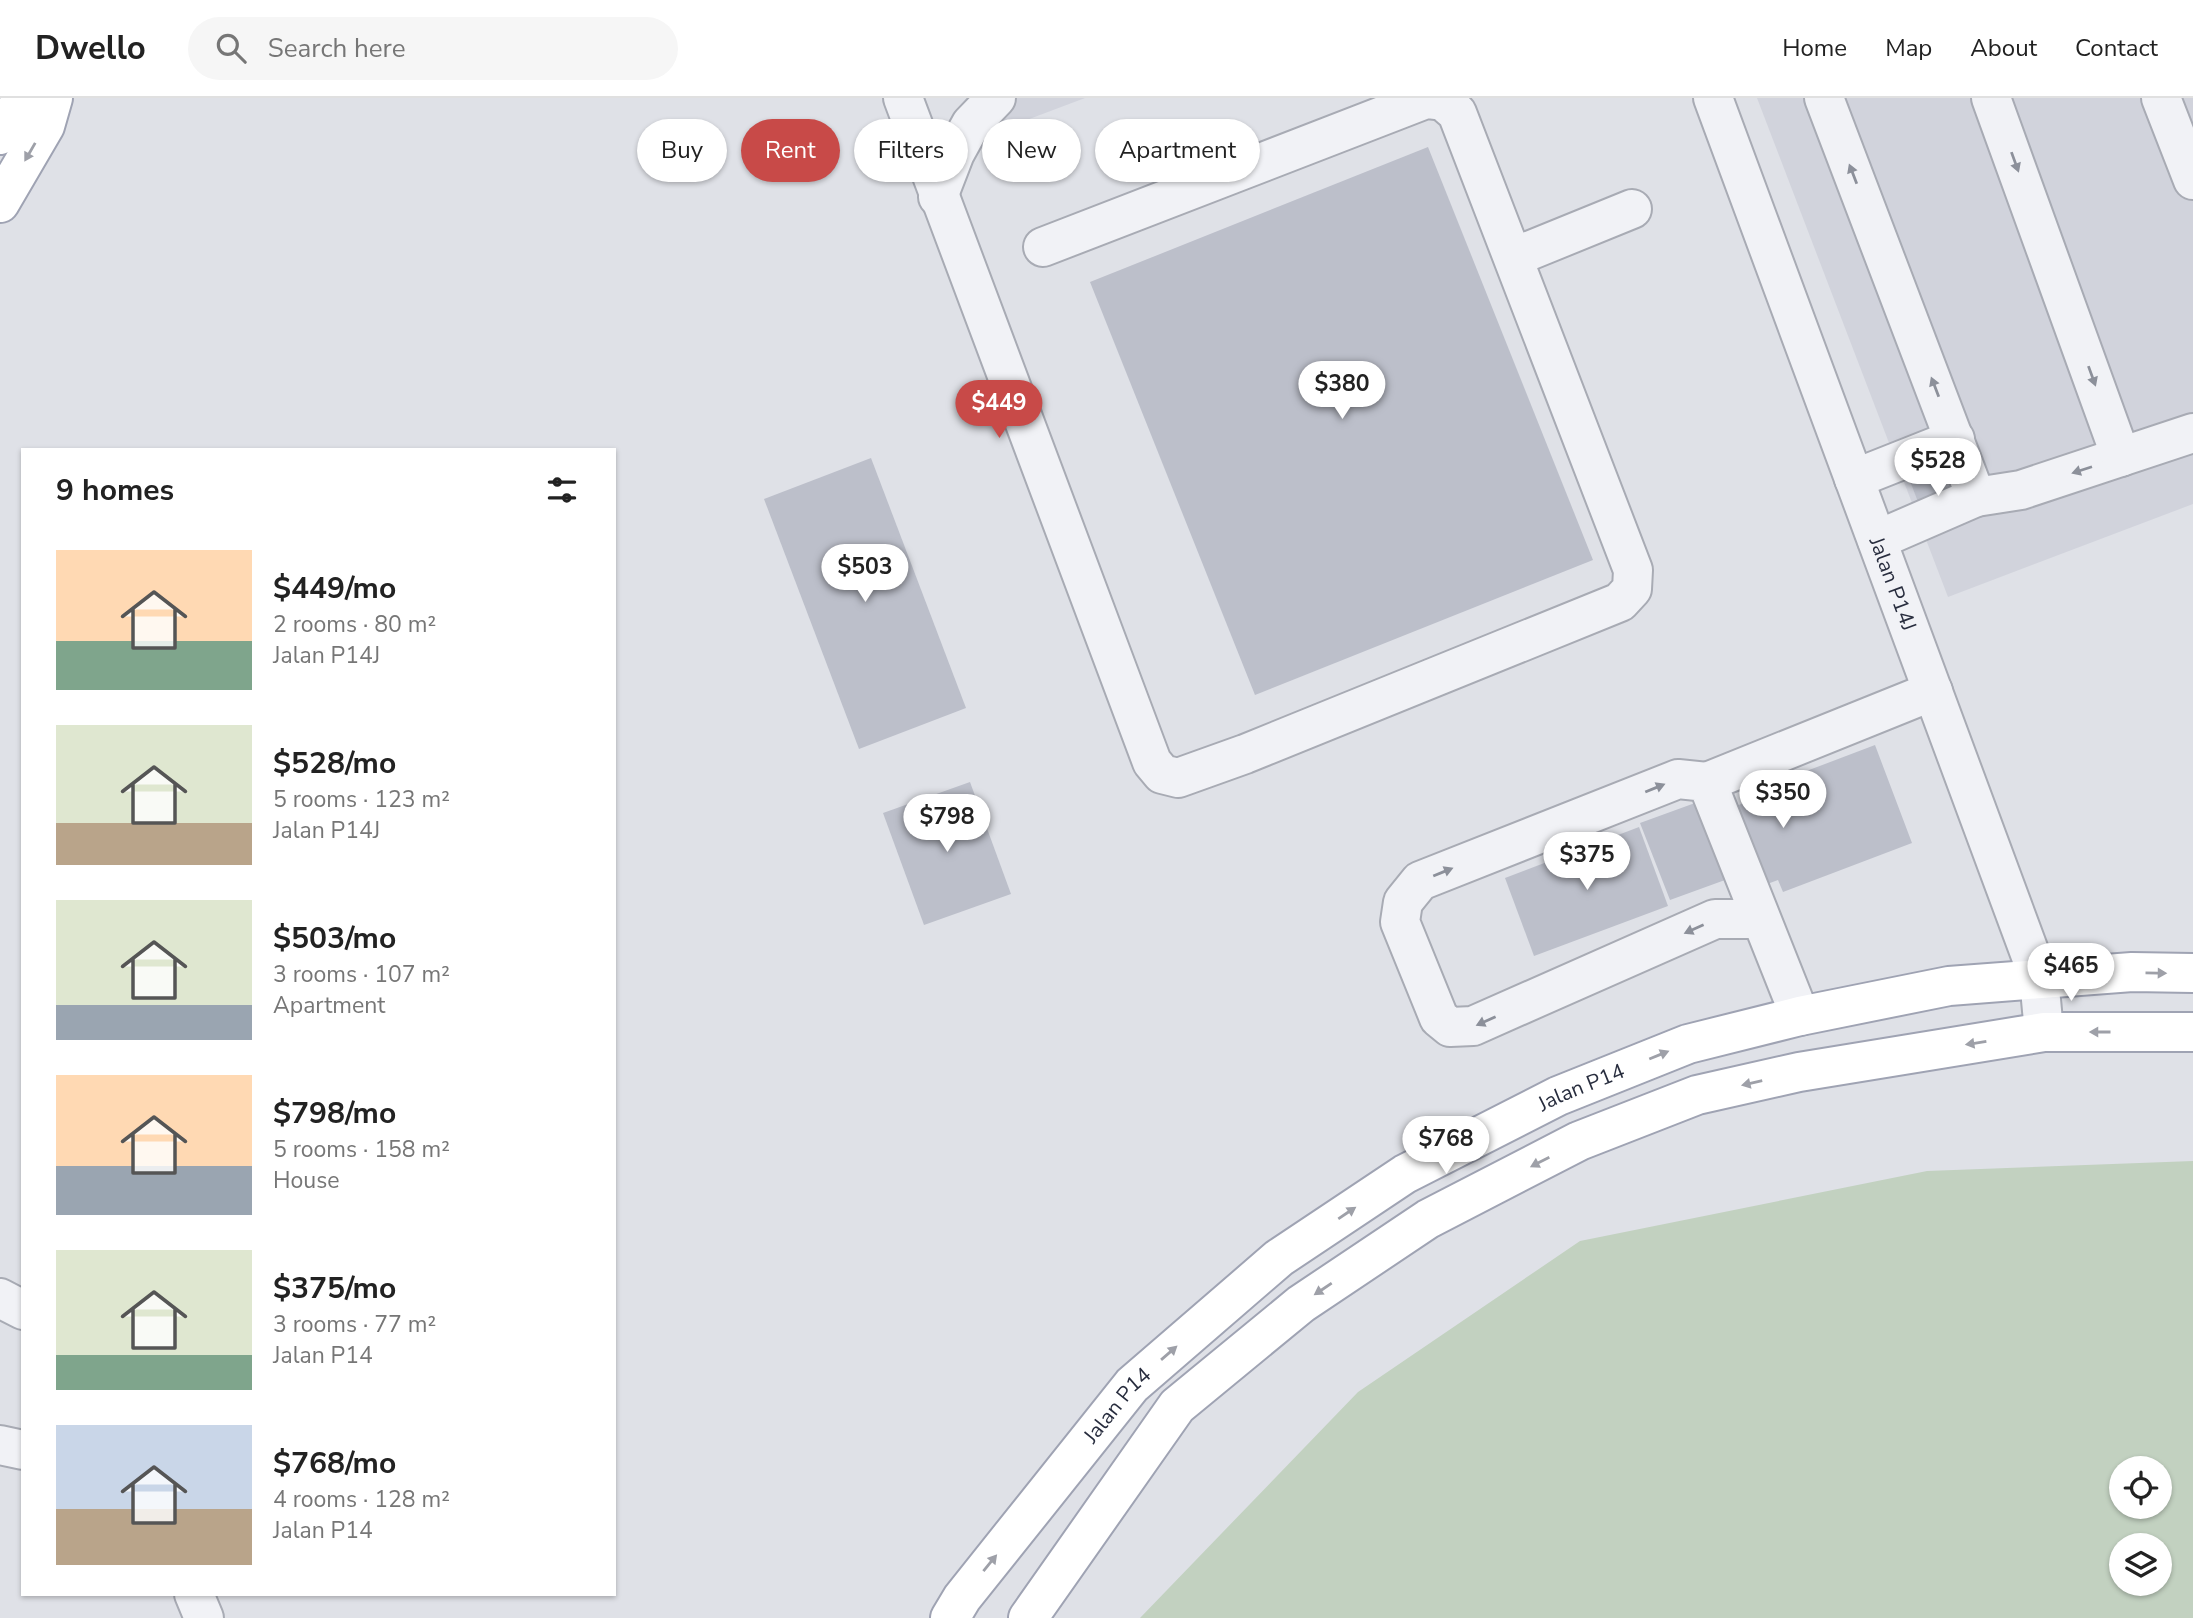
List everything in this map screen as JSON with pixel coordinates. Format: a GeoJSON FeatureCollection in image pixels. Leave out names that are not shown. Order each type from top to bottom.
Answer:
{"type":"FeatureCollection","features":[{"type":"Feature","properties":{"kind":"main road"},"geometry":{"type":"LineString","coordinates":[[0,135],[23,98]]}},
{"type":"Feature","properties":{"kind":"main road"},"geometry":{"type":"LineString","coordinates":[[0,203],[45,126],[53,98]]}},
{"type":"Feature","properties":{"kind":"main road","name":"Jalan P14"},"geometry":{"type":"LineString","coordinates":[[950,1618],[962,1598],[1132,1385],[1279,1258],[1405,1174],[1558,1096],[1688,1044],[1800,1016],[1949,986],[2132,972],[2193,974]]}},
{"type":"Feature","properties":{"kind":"main road","name":"Jalan P14"},"geometry":{"type":"LineString","coordinates":[[1028,1618],[1177,1406],[1301,1304],[1429,1219],[1579,1141],[1697,1096],[1799,1072],[2044,1032],[2193,1032]]}},
{"type":"Feature","properties":{"kind":"street"},"geometry":{"type":"LineString","coordinates":[[903,98],[1152,762],[1162,774],[1178,778],[1245,754],[1620,602],[1632,589],[1633,570],[1514,257],[1457,113],[1443,101],[1426,99],[1043,247]]}},
{"type":"Feature","properties":{"kind":"street"},"geometry":{"type":"LineString","coordinates":[[965,98],[976,98]]}},
{"type":"Feature","properties":{"kind":"street"},"geometry":{"type":"LineString","coordinates":[[938,197],[955,153],[971,124],[996,98]]}},
{"type":"Feature","properties":{"kind":"street","name":"Jalan P14J"},"geometry":{"type":"LineString","coordinates":[[1713,98],[2039,978],[2044,1032]]}},
{"type":"Feature","properties":{"kind":"street"},"geometry":{"type":"LineString","coordinates":[[1824,98],[1976,497]]}},
{"type":"Feature","properties":{"kind":"street"},"geometry":{"type":"LineString","coordinates":[[1992,98],[2121,457]]}},
{"type":"Feature","properties":{"kind":"street"},"geometry":{"type":"LineString","coordinates":[[2161,98],[2193,180]]}},
{"type":"Feature","properties":{"kind":"street"},"geometry":{"type":"LineString","coordinates":[[1514,257],[1632,209]]}},
{"type":"Feature","properties":{"kind":"street"},"geometry":{"type":"LineString","coordinates":[[1877,540],[1976,497],[2021,490],[2193,433]]}},
{"type":"Feature","properties":{"kind":"street"},"geometry":{"type":"LineString","coordinates":[[1854,479],[1955,439]]}},
{"type":"Feature","properties":{"kind":"street"},"geometry":{"type":"LineString","coordinates":[[1760,919],[1715,919],[1473,1026],[1450,1027],[1439,1017],[1400,922],[1403,902],[1420,881],[1678,779],[1707,782],[1933,691]]}},
{"type":"Feature","properties":{"kind":"street"},"geometry":{"type":"LineString","coordinates":[[1707,782],[1800,1016]]}},
{"type":"Feature","properties":{"kind":"street"},"geometry":{"type":"LineString","coordinates":[[0,1298],[21,1309]]}},
{"type":"Feature","properties":{"kind":"street"},"geometry":{"type":"LineString","coordinates":[[0,1445],[21,1450]]}},
{"type":"Feature","properties":{"kind":"street"},"geometry":{"type":"LineString","coordinates":[[195,1596],[204,1618]]}},
{"type":"Feature","properties":{"kind":"shaded area"},"geometry":{"type":"Polygon","coordinates":[[[991,98],[1085,98],[1029,119],[999,119],[991,98]]]}},
{"type":"Feature","properties":{"kind":"shaded area"},"geometry":{"type":"Polygon","coordinates":[[[1757,98],[2193,98],[2193,504],[1948,597],[1757,98]]]}},
{"type":"Feature","properties":{"kind":"green space"},"geometry":{"type":"Polygon","coordinates":[[[2193,1161],[2193,1618],[1140,1618],[1358,1392],[1580,1241],[1927,1171],[2193,1161]]]}},
{"type":"Feature","properties":{"kind":"building"},"geometry":{"type":"Polygon","coordinates":[[[1428,147],[1593,560],[1255,695],[1090,282],[1428,147]]]}},
{"type":"Feature","properties":{"kind":"building"},"geometry":{"type":"Polygon","coordinates":[[[871,458],[966,708],[859,749],[764,499],[871,458]]]}},
{"type":"Feature","properties":{"kind":"building"},"geometry":{"type":"Polygon","coordinates":[[[1947,468],[1965,515],[1928,528],[1910,481],[1947,468]]]}},
{"type":"Feature","properties":{"kind":"building"},"geometry":{"type":"Polygon","coordinates":[[[1875,745],[1912,843],[1783,892],[1778,880],[1743,893],[1736,876],[1670,900],[1640,823],[1706,799],[1713,815],[1749,801],[1746,794],[1875,745]]]}},
{"type":"Feature","properties":{"kind":"building"},"geometry":{"type":"Polygon","coordinates":[[[970,782],[1011,894],[924,925],[883,813],[970,782]]]}},
{"type":"Feature","properties":{"kind":"building"},"geometry":{"type":"Polygon","coordinates":[[[1639,827],[1668,906],[1534,956],[1505,878],[1639,827]]]}}]}
